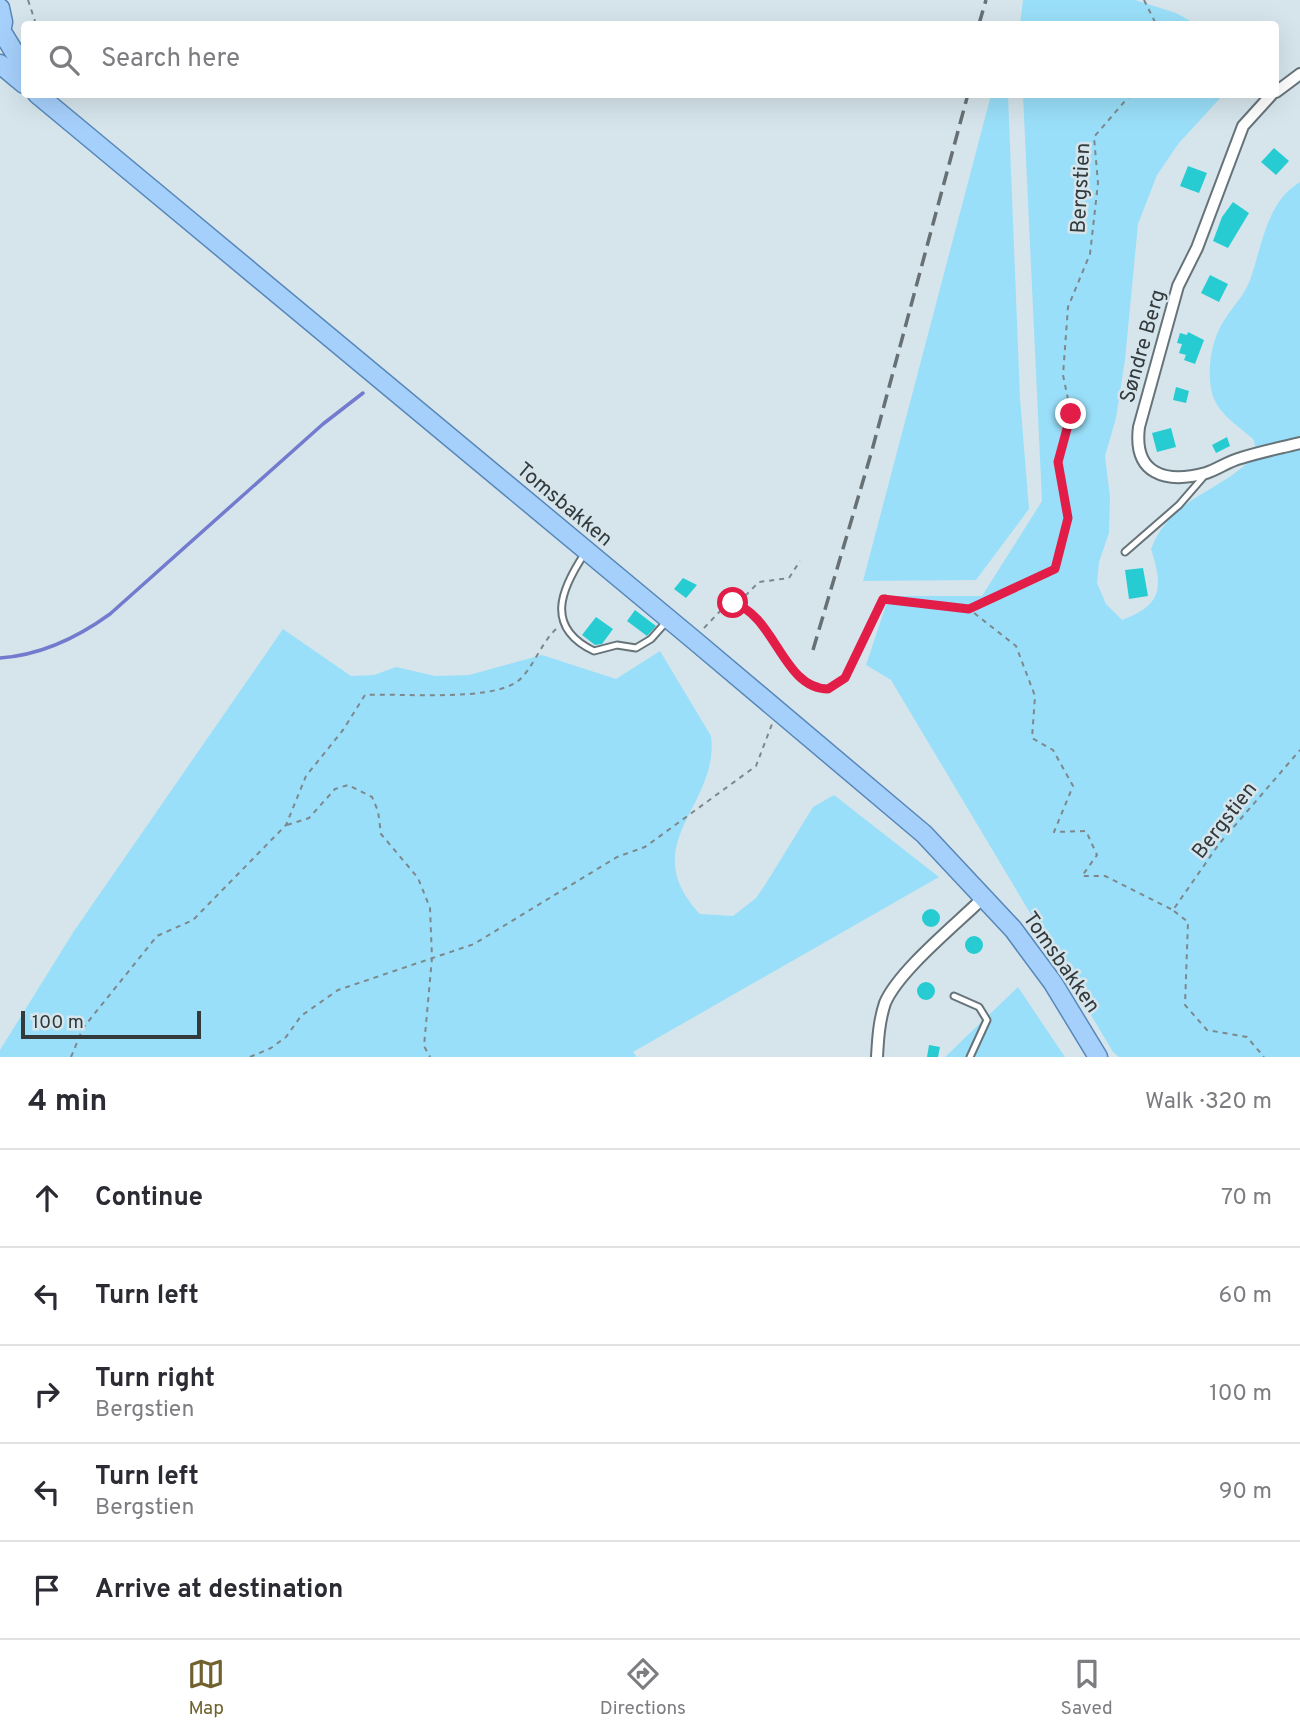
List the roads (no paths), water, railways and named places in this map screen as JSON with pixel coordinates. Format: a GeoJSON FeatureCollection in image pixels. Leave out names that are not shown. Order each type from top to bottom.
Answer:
{"type":"FeatureCollection","features":[{"type":"Feature","properties":{"kind":"main road"},"geometry":{"type":"LineString","coordinates":[[0,8],[1,34],[21,64]]}},
{"type":"Feature","properties":{"kind":"main road"},"geometry":{"type":"LineString","coordinates":[[0,64],[21,82]]}},
{"type":"Feature","properties":{"kind":"main road"},"geometry":{"type":"LineString","coordinates":[[42,98],[111,153]]}},
{"type":"Feature","properties":{"kind":"main road"},"geometry":{"type":"LineString","coordinates":[[55,98],[100,139],[111,153]]}},
{"type":"Feature","properties":{"kind":"main road","name":"Tomsbakken"},"geometry":{"type":"LineString","coordinates":[[111,153],[924,834],[985,896],[1035,958],[1098,1057]]}},
{"type":"Feature","properties":{"kind":"street","name":"Søndre Berg"},"geometry":{"type":"LineString","coordinates":[[1279,89],[1300,74]]}},
{"type":"Feature","properties":{"kind":"street","name":"Søndre Berg"},"geometry":{"type":"LineString","coordinates":[[1269,98],[1243,125],[1197,248],[1178,286],[1139,427],[1137,445],[1140,459],[1149,468],[1163,476],[1179,478],[1207,473],[1239,458],[1300,443]]}},
{"type":"Feature","properties":{"kind":"street"},"geometry":{"type":"LineString","coordinates":[[877,1057],[880,1024],[891,992],[985,896]]}},
{"type":"Feature","properties":{"kind":"lane"},"geometry":{"type":"LineString","coordinates":[[1125,552],[1179,505],[1207,473]]}},
{"type":"Feature","properties":{"kind":"lane"},"geometry":{"type":"LineString","coordinates":[[586,551],[566,584],[560,612],[563,622],[583,646],[597,651],[617,645],[636,648],[651,639],[669,619]]}},
{"type":"Feature","properties":{"kind":"lane"},"geometry":{"type":"LineString","coordinates":[[954,996],[979,1007],[987,1020],[970,1057]]}},
{"type":"Feature","properties":{"kind":"waterway"},"geometry":{"type":"LineString","coordinates":[[0,658],[30,653],[58,644],[85,631],[110,614],[323,424],[363,393]]}},
{"type":"Feature","properties":{"kind":"railway"},"geometry":{"type":"LineString","coordinates":[[980,21],[986,0]]}},
{"type":"Feature","properties":{"kind":"railway"},"geometry":{"type":"LineString","coordinates":[[813,650],[871,454],[967,98]]}}]}
